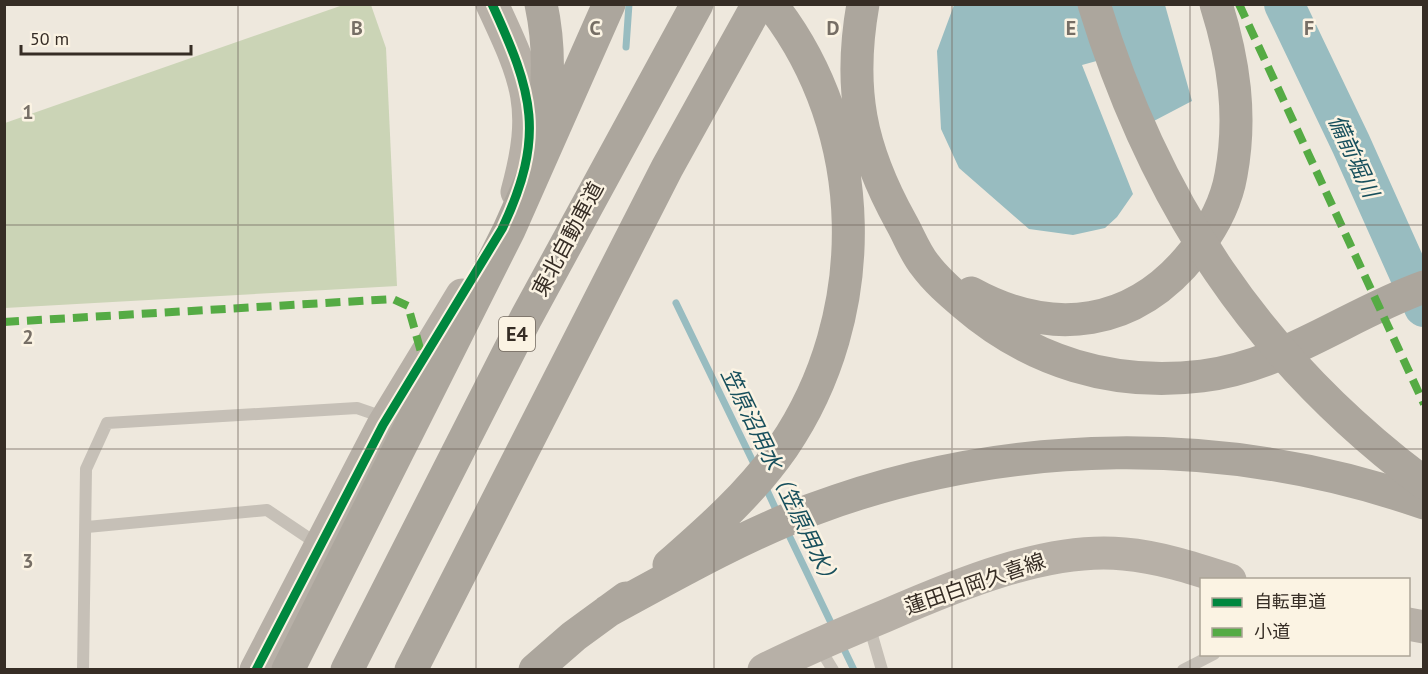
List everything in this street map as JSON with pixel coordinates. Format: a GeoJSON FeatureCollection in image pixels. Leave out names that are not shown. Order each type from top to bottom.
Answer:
{"type":"FeatureCollection","features":[{"type":"Feature","properties":{"kind":"highway"},"geometry":{"type":"LineString","coordinates":[[525,193],[547,97],[547,62],[541,4]]}},
{"type":"Feature","properties":{"kind":"highway"},"geometry":{"type":"LineString","coordinates":[[288,669],[412,427],[525,193],[609,4]]}},
{"type":"Feature","properties":{"kind":"highway","name":"東北自動車道"},"geometry":{"type":"LineString","coordinates":[[347,669],[526,318],[697,4]]}},
{"type":"Feature","properties":{"kind":"highway"},"geometry":{"type":"LineString","coordinates":[[411,669],[667,168],[758,4]]}},
{"type":"Feature","properties":{"kind":"highway"},"geometry":{"type":"LineString","coordinates":[[536,669],[657,575],[729,512],[757,482],[784,446],[809,400],[828,357],[842,310],[848,261],[849,217],[845,173],[820,86],[799,45],[771,4]]}},
{"type":"Feature","properties":{"kind":"highway"},"geometry":{"type":"LineString","coordinates":[[863,4],[857,61],[859,110],[864,135],[879,182],[924,265],[978,316],[1010,339],[1049,358],[1090,372],[1131,379],[1204,376],[1263,362],[1424,287]]}},
{"type":"Feature","properties":{"kind":"highway"},"geometry":{"type":"LineString","coordinates":[[1094,4],[1119,80],[1152,156],[1193,233],[1223,278],[1266,335],[1318,392],[1366,437],[1424,483]]}},
{"type":"Feature","properties":{"kind":"highway"},"geometry":{"type":"LineString","coordinates":[[911,241],[954,281],[991,304],[1030,316],[1067,319],[1105,315],[1139,302],[1169,281],[1207,236],[1221,211],[1231,177],[1236,140],[1234,70],[1216,4]]}},
{"type":"Feature","properties":{"kind":"highway"},"geometry":{"type":"LineString","coordinates":[[608,611],[745,540],[810,511],[926,475],[984,464],[1109,453],[1172,452],[1298,468],[1381,488],[1424,503]]}},
{"type":"Feature","properties":{"kind":"street"},"geometry":{"type":"LineString","coordinates":[[256,669],[387,419],[502,229],[517,193],[525,162],[530,111],[526,86],[492,4]]}},
{"type":"Feature","properties":{"kind":"street","name":"蓮田白岡久喜線"},"geometry":{"type":"LineString","coordinates":[[764,669],[825,656],[869,623],[1000,571],[1056,557],[1124,554],[1226,578]]}},
{"type":"Feature","properties":{"kind":"lane"},"geometry":{"type":"LineString","coordinates":[[83,669],[87,527],[86,469],[107,423],[357,408],[387,419]]}},
{"type":"Feature","properties":{"kind":"lane"},"geometry":{"type":"LineString","coordinates":[[87,527],[267,510],[319,545]]}},
{"type":"Feature","properties":{"kind":"lane"},"geometry":{"type":"LineString","coordinates":[[869,623],[882,669]]}},
{"type":"Feature","properties":{"kind":"lane"},"geometry":{"type":"LineString","coordinates":[[1183,669],[1210,656]]}},
{"type":"Feature","properties":{"kind":"green space"},"geometry":{"type":"Polygon","coordinates":[[[343,5],[371,5],[386,48],[397,286],[5,308],[5,123],[343,5]]]}},
{"type":"Feature","properties":{"kind":"water"},"geometry":{"type":"Polygon","coordinates":[[[954,5],[1165,5],[1192,101],[1150,123],[1122,54],[1082,65],[1133,194],[1117,217],[1105,228],[1073,235],[1029,229],[959,168],[941,129],[937,51],[954,5]]]}},
{"type":"Feature","properties":{"kind":"waterway","name":"笠原沼用水（笠原用水）"},"geometry":{"type":"LineString","coordinates":[[626,47],[629,4]]}},
{"type":"Feature","properties":{"kind":"waterway","name":"備前堀川"},"geometry":{"type":"LineString","coordinates":[[1284,4],[1351,144],[1424,307]]}},
{"type":"Feature","properties":{"kind":"waterway","name":"笠原沼用水（笠原用水）"},"geometry":{"type":"LineString","coordinates":[[676,303],[756,468]]}},
{"type":"Feature","properties":{"kind":"waterway","name":"笠原沼用水（笠原用水）"},"geometry":{"type":"LineString","coordinates":[[765,486],[778,514]]}},
{"type":"Feature","properties":{"kind":"waterway","name":"笠原沼用水（笠原用水）"},"geometry":{"type":"LineString","coordinates":[[786,529],[833,627]]}},
{"type":"Feature","properties":{"kind":"waterway","name":"笠原沼用水（笠原用水）"},"geometry":{"type":"LineString","coordinates":[[841,643],[854,670]]}},
{"type":"Feature","properties":{"kind":"marked path"},"geometry":{"type":"LineString","coordinates":[[1239,4],[1424,404]]}},
{"type":"Feature","properties":{"kind":"marked path"},"geometry":{"type":"LineString","coordinates":[[4,322],[393,299],[408,306],[423,359]]}},
{"type":"Feature","properties":{"kind":"cycle path"},"geometry":{"type":"LineString","coordinates":[[256,670],[383,425],[502,229],[516,196],[525,167],[529,140],[529,115],[525,90],[517,64],[492,4]]}}]}
